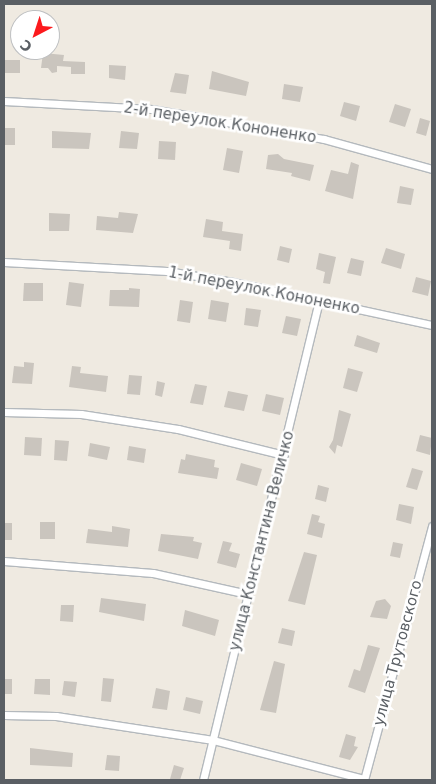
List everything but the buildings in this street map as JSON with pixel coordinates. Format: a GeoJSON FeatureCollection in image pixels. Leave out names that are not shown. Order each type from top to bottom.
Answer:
{"type":"FeatureCollection","features":[{"type":"Feature","properties":{"kind":"street","name":"2-й переулок Кононенко"},"geometry":{"type":"LineString","coordinates":[[4,101],[152,109],[324,139],[432,169]]}},
{"type":"Feature","properties":{"kind":"street","name":"1-й переулок Кононенко"},"geometry":{"type":"LineString","coordinates":[[4,262],[167,271],[318,300],[432,325]]}},
{"type":"Feature","properties":{"kind":"street","name":"улица Константина Величко"},"geometry":{"type":"LineString","coordinates":[[203,780],[284,455],[318,300]]}},
{"type":"Feature","properties":{"kind":"street"},"geometry":{"type":"LineString","coordinates":[[4,412],[81,414],[178,429],[284,455]]}},
{"type":"Feature","properties":{"kind":"street","name":"улица Трутовского"},"geometry":{"type":"LineString","coordinates":[[364,780],[432,526]]}},
{"type":"Feature","properties":{"kind":"street"},"geometry":{"type":"LineString","coordinates":[[4,561],[153,573],[248,594]]}},
{"type":"Feature","properties":{"kind":"street"},"geometry":{"type":"LineString","coordinates":[[4,715],[56,716],[213,740],[364,780]]}}]}
